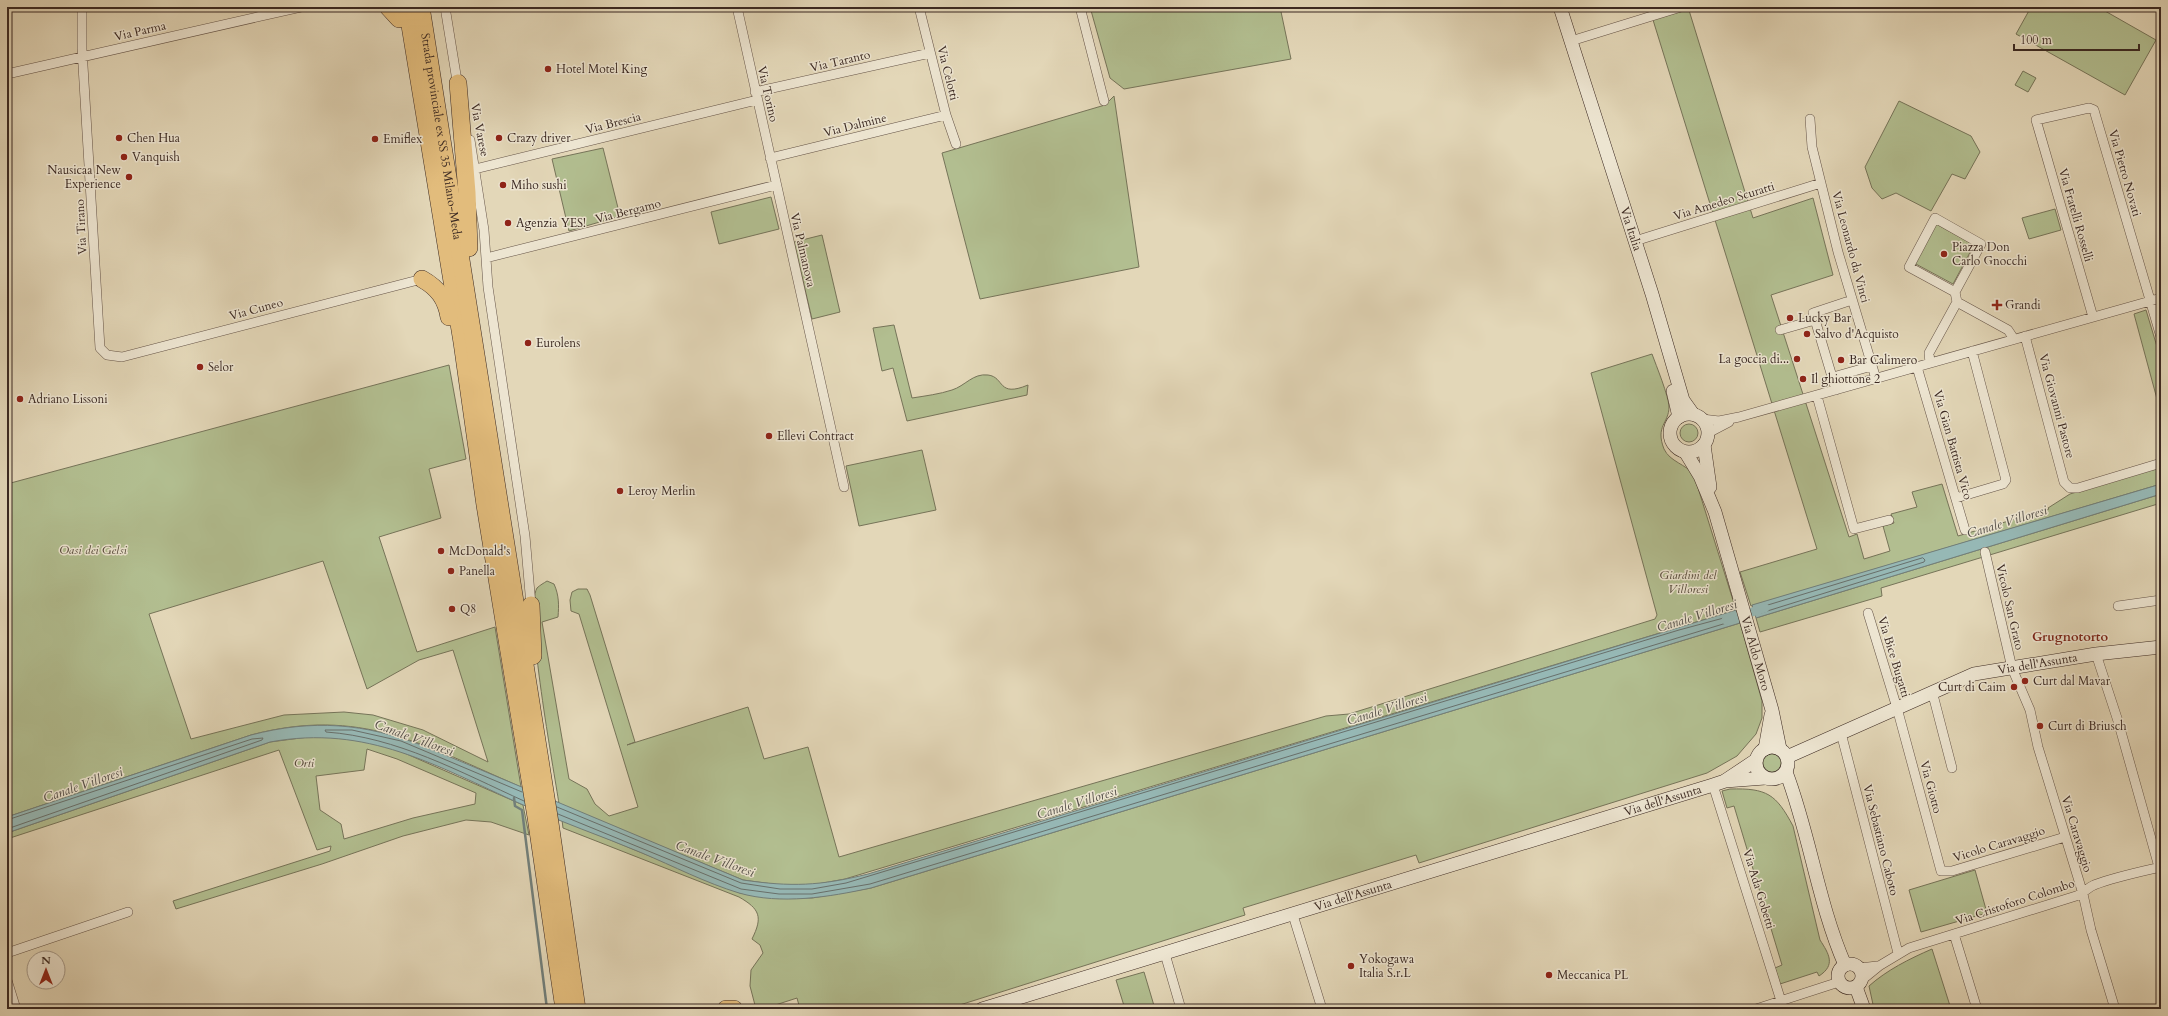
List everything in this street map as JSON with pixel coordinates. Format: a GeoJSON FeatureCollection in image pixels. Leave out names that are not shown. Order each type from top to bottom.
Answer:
{"type":"FeatureCollection","features":[{"type":"Feature","properties":{"kind":"highway","name":"Strada provinciale ex SS 35 Milano-Meda"},"geometry":{"type":"LineString","coordinates":[[421,7],[456,266]]}},
{"type":"Feature","properties":{"kind":"highway","name":"Strada provinciale ex SS 35 Milano-Meda"},"geometry":{"type":"LineString","coordinates":[[398,10],[416,113],[426,120],[456,266]]}},
{"type":"Feature","properties":{"kind":"highway"},"geometry":{"type":"LineString","coordinates":[[458,83],[478,364],[563,957],[577,1009]]}},
{"type":"Feature","properties":{"kind":"highway"},"geometry":{"type":"LineString","coordinates":[[456,266],[462,342],[485,504],[521,726],[537,784]]}},
{"type":"Feature","properties":{"kind":"highway"},"geometry":{"type":"LineString","coordinates":[[456,266],[478,364]]}},
{"type":"Feature","properties":{"kind":"highway"},"geometry":{"type":"LineString","coordinates":[[422,279],[433,285],[442,295],[447,305],[452,333],[462,342]]}},
{"type":"Feature","properties":{"kind":"highway"},"geometry":{"type":"LineString","coordinates":[[531,604],[537,784]]}},
{"type":"Feature","properties":{"kind":"highway"},"geometry":{"type":"LineString","coordinates":[[556,1009],[552,970],[563,957]]}},
{"type":"Feature","properties":{"kind":"highway"},"geometry":{"type":"LineString","coordinates":[[563,957],[564,1009]]}},
{"type":"Feature","properties":{"kind":"highway"},"geometry":{"type":"LineString","coordinates":[[563,957],[580,980],[585,1009]]}},
{"type":"Feature","properties":{"kind":"highway"},"geometry":{"type":"LineString","coordinates":[[726,1009],[734,1009]]}},
{"type":"Feature","properties":{"kind":"street","name":"Via Tirano"},"geometry":{"type":"LineString","coordinates":[[82,7],[83,56],[100,348]]}},
{"type":"Feature","properties":{"kind":"street","name":"Via Parma"},"geometry":{"type":"LineString","coordinates":[[7,74],[301,7]]}},
{"type":"Feature","properties":{"kind":"street","name":"Via Torino"},"geometry":{"type":"LineString","coordinates":[[737,7],[776,185]]}},
{"type":"Feature","properties":{"kind":"street","name":"Via Celotti"},"geometry":{"type":"LineString","coordinates":[[919,7],[946,115],[956,144]]}},
{"type":"Feature","properties":{"kind":"street"},"geometry":{"type":"LineString","coordinates":[[1080,7],[1104,101]]}},
{"type":"Feature","properties":{"kind":"street","name":"Via Italia"},"geometry":{"type":"LineString","coordinates":[[1555,7],[1565,32],[1571,41],[1570,46],[1577,74]]}},
{"type":"Feature","properties":{"kind":"street","name":"Via Italia"},"geometry":{"type":"LineString","coordinates":[[1555,7],[1619,212],[1676,402],[1679,417]]}},
{"type":"Feature","properties":{"kind":"street","name":"Via Italia"},"geometry":{"type":"LineString","coordinates":[[1560,7],[1635,241],[1683,400],[1698,417]]}},
{"type":"Feature","properties":{"kind":"street"},"geometry":{"type":"LineString","coordinates":[[1571,41],[1681,7]]}},
{"type":"Feature","properties":{"kind":"street","name":"Via Varese"},"geometry":{"type":"LineString","coordinates":[[446,9],[458,83],[475,169],[488,287],[525,536],[531,604]]}},
{"type":"Feature","properties":{"kind":"street","name":"Via Taranto"},"geometry":{"type":"LineString","coordinates":[[756,96],[930,53]]}},
{"type":"Feature","properties":{"kind":"street","name":"Via Brescia"},"geometry":{"type":"LineString","coordinates":[[475,169],[756,96]]}},
{"type":"Feature","properties":{"kind":"street","name":"Via Pietro Novati"},"geometry":{"type":"LineString","coordinates":[[2036,120],[2084,108],[2094,110],[2150,300]]}},
{"type":"Feature","properties":{"kind":"street","name":"Via Dalmine"},"geometry":{"type":"LineString","coordinates":[[770,158],[946,115]]}},
{"type":"Feature","properties":{"kind":"street","name":"Via Leonardo da Vinci"},"geometry":{"type":"LineString","coordinates":[[1810,119],[1810,139],[1821,183],[1852,300],[1876,379]]}},
{"type":"Feature","properties":{"kind":"street","name":"Via Fratelli Rosselli"},"geometry":{"type":"LineString","coordinates":[[2036,120],[2093,317]]}},
{"type":"Feature","properties":{"kind":"street","name":"Via Amedeo Scuratti"},"geometry":{"type":"LineString","coordinates":[[1635,241],[1821,183]]}},
{"type":"Feature","properties":{"kind":"street","name":"Via Bergamo"},"geometry":{"type":"LineString","coordinates":[[486,258],[776,185]]}},
{"type":"Feature","properties":{"kind":"street","name":"Via Palmanova"},"geometry":{"type":"LineString","coordinates":[[776,185],[844,487]]}},
{"type":"Feature","properties":{"kind":"street"},"geometry":{"type":"LineString","coordinates":[[1619,212],[1630,237],[1635,241],[1634,247],[1638,275]]}},
{"type":"Feature","properties":{"kind":"street"},"geometry":{"type":"LineString","coordinates":[[1930,364],[1929,353],[1957,302],[1955,292],[1981,244],[1935,218],[1908,267],[1955,292]]}},
{"type":"Feature","properties":{"kind":"street","name":"Via Cuneo"},"geometry":{"type":"LineString","coordinates":[[100,348],[107,355],[122,357],[422,279]]}},
{"type":"Feature","properties":{"kind":"street"},"geometry":{"type":"LineString","coordinates":[[1739,417],[1706,439],[1695,452],[1686,452],[1677,448],[1670,440],[1670,429],[1679,417],[1698,417],[1719,421],[1739,417],[2161,298]]}},
{"type":"Feature","properties":{"kind":"street"},"geometry":{"type":"LineString","coordinates":[[1836,390],[1813,313],[1852,300]]}},
{"type":"Feature","properties":{"kind":"street"},"geometry":{"type":"LineString","coordinates":[[2150,300],[2161,338]]}},
{"type":"Feature","properties":{"kind":"street"},"geometry":{"type":"LineString","coordinates":[[1957,302],[2008,330],[2014,340]]}},
{"type":"Feature","properties":{"kind":"street"},"geometry":{"type":"LineString","coordinates":[[1780,330],[1815,320]]}},
{"type":"Feature","properties":{"kind":"street","name":"Via Giovanni Pastore"},"geometry":{"type":"LineString","coordinates":[[2025,336],[2064,482],[2070,488],[2078,488],[2161,463]]}},
{"type":"Feature","properties":{"kind":"street"},"geometry":{"type":"LineString","coordinates":[[1956,498],[2003,484],[2006,480],[1972,351]]}},
{"type":"Feature","properties":{"kind":"street"},"geometry":{"type":"LineString","coordinates":[[1833,377],[1872,366]]}},
{"type":"Feature","properties":{"kind":"street","name":"Via Gian Battista Vico"},"geometry":{"type":"LineString","coordinates":[[1917,367],[1965,530]]}},
{"type":"Feature","properties":{"kind":"street"},"geometry":{"type":"LineString","coordinates":[[1816,396],[1854,529],[1889,520]]}},
{"type":"Feature","properties":{"kind":"street"},"geometry":{"type":"LineString","coordinates":[[1698,417],[1706,426],[1706,439]]}},
{"type":"Feature","properties":{"kind":"street","name":"Via Aldo Moro"},"geometry":{"type":"LineString","coordinates":[[1706,439],[1713,505]]}},
{"type":"Feature","properties":{"kind":"street","name":"Via Aldo Moro"},"geometry":{"type":"LineString","coordinates":[[1686,452],[1713,505],[1749,624],[1783,753]]}},
{"type":"Feature","properties":{"kind":"street","name":"Vicolo San Grato"},"geometry":{"type":"LineString","coordinates":[[1985,552],[2012,668]]}},
{"type":"Feature","properties":{"kind":"street"},"geometry":{"type":"LineString","coordinates":[[2118,606],[2161,600]]}},
{"type":"Feature","properties":{"kind":"street","name":"Via Bice Bugatti"},"geometry":{"type":"LineString","coordinates":[[1868,613],[1897,708]]}},
{"type":"Feature","properties":{"kind":"street","name":"Via dell'Assunta"},"geometry":{"type":"LineString","coordinates":[[1783,753],[1841,733],[1932,691],[1974,674],[2096,654],[2161,647]]}},
{"type":"Feature","properties":{"kind":"street"},"geometry":{"type":"LineString","coordinates":[[2096,654],[2118,721],[2160,867]]}},
{"type":"Feature","properties":{"kind":"street","name":"Via Caravaggio"},"geometry":{"type":"LineString","coordinates":[[2012,668],[2030,710],[2038,747],[2083,894],[2091,930],[2115,1009]]}},
{"type":"Feature","properties":{"kind":"street"},"geometry":{"type":"LineString","coordinates":[[1932,691],[1952,768]]}},
{"type":"Feature","properties":{"kind":"street","name":"Via Giotto"},"geometry":{"type":"LineString","coordinates":[[1897,708],[1941,871]]}},
{"type":"Feature","properties":{"kind":"street","name":"Via Aldo Moro"},"geometry":{"type":"LineString","coordinates":[[1765,749],[1772,710]]}},
{"type":"Feature","properties":{"kind":"street","name":"Via Sebastiano Caboto"},"geometry":{"type":"LineString","coordinates":[[1841,733],[1898,953]]}},
{"type":"Feature","properties":{"kind":"street"},"geometry":{"type":"LineString","coordinates":[[1767,778],[1776,779],[1786,772],[1788,767],[1783,753],[1775,747],[1765,749],[1758,756],[1756,760],[1757,770],[1767,778],[1785,790],[1798,806]]}},
{"type":"Feature","properties":{"kind":"street","name":"Via dell'Assunta"},"geometry":{"type":"LineString","coordinates":[[1719,783],[1756,760]]}},
{"type":"Feature","properties":{"kind":"street"},"geometry":{"type":"LineString","coordinates":[[1786,772],[1798,806],[1834,938],[1845,965]]}},
{"type":"Feature","properties":{"kind":"street","name":"Via dell'Assunta"},"geometry":{"type":"LineString","coordinates":[[982,1009],[1293,915],[1719,783],[1767,778]]}},
{"type":"Feature","properties":{"kind":"street","name":"Via Ada Gobetti"},"geometry":{"type":"LineString","coordinates":[[1719,783],[1781,1001]]}},
{"type":"Feature","properties":{"kind":"street","name":"Vicolo Caravaggio"},"geometry":{"type":"LineString","coordinates":[[1941,871],[1952,872],[2065,836]]}},
{"type":"Feature","properties":{"kind":"street","name":"Via Cristoforo Colombo"},"geometry":{"type":"LineString","coordinates":[[1859,978],[1898,953],[2083,894],[2090,887],[2096,884],[2160,867]]}},
{"type":"Feature","properties":{"kind":"street"},"geometry":{"type":"LineString","coordinates":[[7,953],[128,912]]}},
{"type":"Feature","properties":{"kind":"street"},"geometry":{"type":"LineString","coordinates":[[1293,915],[1322,1009]]}},
{"type":"Feature","properties":{"kind":"street"},"geometry":{"type":"LineString","coordinates":[[1954,934],[1977,1009]]}},
{"type":"Feature","properties":{"kind":"street"},"geometry":{"type":"LineString","coordinates":[[1165,954],[1181,1009]]}},
{"type":"Feature","properties":{"kind":"street"},"geometry":{"type":"LineString","coordinates":[[1859,978],[1848,989],[1839,982],[1838,974],[1845,965],[1853,964],[1859,978],[1864,1009]]}},
{"type":"Feature","properties":{"kind":"street"},"geometry":{"type":"LineString","coordinates":[[7,980],[16,1009]]}},
{"type":"Feature","properties":{"kind":"street"},"geometry":{"type":"LineString","coordinates":[[1756,1009],[1839,982]]}},
{"type":"Feature","properties":{"kind":"green space"},"geometry":{"type":"Polygon","coordinates":[[[1090,7],[1280,7],[1291,59],[1124,89],[1110,78],[1090,7]]]}},
{"type":"Feature","properties":{"kind":"green space"},"geometry":{"type":"Polygon","coordinates":[[[1649,7],[1688,7],[1753,218],[1813,198],[1833,275],[1771,295],[1849,537],[1857,534],[1864,559],[1890,551],[1883,526],[1894,523],[1891,514],[1917,507],[1912,492],[1942,484],[1958,536],[2049,509],[2048,508],[2070,494],[2150,470],[2161,469],[2161,484],[1751,606],[1740,572],[1817,549],[1649,7]]]}},
{"type":"Feature","properties":{"kind":"green space"},"geometry":{"type":"Polygon","coordinates":[[[2031,7],[2098,7],[2156,40],[2125,95],[2016,34],[2031,7]]]}},
{"type":"Feature","properties":{"kind":"green space"},"geometry":{"type":"Polygon","coordinates":[[[2023,71],[2036,78],[2028,92],[2015,85],[2023,71]]]}},
{"type":"Feature","properties":{"kind":"green space"},"geometry":{"type":"Polygon","coordinates":[[[1114,96],[1139,267],[980,299],[942,153],[1105,105],[1114,96]]]}},
{"type":"Feature","properties":{"kind":"green space"},"geometry":{"type":"Polygon","coordinates":[[[1899,101],[1971,136],[1980,152],[1965,179],[1952,174],[1931,211],[1896,193],[1882,199],[1872,188],[1865,167],[1899,101]]]}},
{"type":"Feature","properties":{"kind":"green space"},"geometry":{"type":"Polygon","coordinates":[[[603,148],[620,216],[569,231],[552,159],[603,148]]]}},
{"type":"Feature","properties":{"kind":"green space"},"geometry":{"type":"Polygon","coordinates":[[[771,197],[779,229],[719,244],[711,212],[771,197]]]}},
{"type":"Feature","properties":{"kind":"green space"},"geometry":{"type":"Polygon","coordinates":[[[2055,209],[2061,230],[2029,239],[2022,218],[2055,209]]]}},
{"type":"Feature","properties":{"kind":"green space"},"geometry":{"type":"Polygon","coordinates":[[[1936,224],[1974,245],[1953,284],[1914,263],[1936,224]]]}},
{"type":"Feature","properties":{"kind":"green space"},"geometry":{"type":"Polygon","coordinates":[[[822,235],[840,312],[812,319],[794,242],[822,235]]]}},
{"type":"Feature","properties":{"kind":"green space"},"geometry":{"type":"Polygon","coordinates":[[[2146,310],[2161,360],[2161,398],[2157,399],[2134,314],[2146,310]]]}},
{"type":"Feature","properties":{"kind":"green space"},"geometry":{"type":"Polygon","coordinates":[[[894,325],[912,398],[952,390],[973,378],[983,375],[988,375],[997,379],[1006,388],[1011,389],[1028,385],[1027,395],[907,421],[893,368],[882,371],[873,328],[894,325]]]}},
{"type":"Feature","properties":{"kind":"green space","name":"Giardini del Villoresi"},"geometry":{"type":"Polygon","coordinates":[[[1652,354],[1665,389],[1669,407],[1661,435],[1664,449],[1670,457],[1691,471],[1694,475],[1736,610],[845,879],[812,885],[780,885],[743,880],[559,804],[541,692],[534,626],[534,602],[537,588],[547,581],[554,584],[556,588],[558,617],[542,622],[569,779],[587,789],[595,804],[609,816],[638,807],[579,614],[571,611],[570,600],[572,592],[578,589],[587,589],[590,595],[635,742],[627,745],[748,707],[764,759],[808,747],[839,857],[1326,716],[1349,714],[1655,619],[1657,615],[1591,373],[1652,354]]]}},
{"type":"Feature","properties":{"kind":"green space","name":"Oasi dei Gelsi"},"geometry":{"type":"Polygon","coordinates":[[[449,365],[466,459],[429,469],[441,518],[379,537],[417,652],[495,627],[521,787],[422,744],[390,734],[359,728],[326,725],[290,727],[251,735],[7,817],[7,484],[449,365]],[[323,561],[149,614],[191,739],[284,715],[344,712],[373,715],[423,730],[488,762],[453,650],[419,660],[367,689],[323,561]]]}},
{"type":"Feature","properties":{"kind":"green space"},"geometry":{"type":"Polygon","coordinates":[[[1689,424],[1695,427],[1698,433],[1695,439],[1689,442],[1683,439],[1680,433],[1683,427],[1689,424]]]}},
{"type":"Feature","properties":{"kind":"green space"},"geometry":{"type":"Polygon","coordinates":[[[922,450],[936,510],[859,526],[846,466],[922,450]]]}},
{"type":"Feature","properties":{"kind":"green space"},"geometry":{"type":"Polygon","coordinates":[[[2161,494],[2161,503],[1881,588],[1882,596],[1760,632],[1756,618],[2161,494]]]}},
{"type":"Feature","properties":{"kind":"green space"},"geometry":{"type":"Polygon","coordinates":[[[1740,623],[1762,701],[1762,718],[1756,734],[1737,756],[1707,773],[1419,863],[1416,855],[1243,908],[1245,915],[947,1009],[800,1009],[797,998],[763,1009],[756,1009],[750,986],[751,970],[763,953],[760,945],[752,939],[758,925],[758,914],[746,901],[563,828],[562,820],[740,893],[779,898],[812,898],[871,888],[1740,623]]]}},
{"type":"Feature","properties":{"kind":"green space","name":"Orti"},"geometry":{"type":"Polygon","coordinates":[[[316,736],[342,737],[393,748],[523,805],[529,835],[491,822],[466,820],[403,836],[322,864],[176,909],[173,901],[330,851],[331,846],[317,850],[279,750],[7,839],[7,833],[270,742],[316,736]],[[367,749],[364,770],[316,776],[320,810],[341,824],[344,839],[413,818],[475,804],[476,793],[397,759],[367,749]]]}},
{"type":"Feature","properties":{"kind":"green space"},"geometry":{"type":"Polygon","coordinates":[[[1772,754],[1778,757],[1781,763],[1778,769],[1772,772],[1766,769],[1763,763],[1766,757],[1772,754]]]}},
{"type":"Feature","properties":{"kind":"green space"},"geometry":{"type":"Polygon","coordinates":[[[1730,789],[1753,790],[1769,795],[1781,807],[1793,826],[1820,940],[1829,959],[1828,968],[1819,976],[1817,972],[1780,984],[1775,968],[1782,965],[1734,806],[1727,808],[1722,791],[1730,789]]]}},
{"type":"Feature","properties":{"kind":"green space"},"geometry":{"type":"Polygon","coordinates":[[[1975,870],[1987,913],[1921,932],[1909,890],[1975,870]]]}},
{"type":"Feature","properties":{"kind":"green space"},"geometry":{"type":"Polygon","coordinates":[[[1932,949],[1951,1009],[1874,1009],[1869,986],[1899,965],[1932,949]]]}},
{"type":"Feature","properties":{"kind":"green space"},"geometry":{"type":"Polygon","coordinates":[[[1144,972],[1155,1009],[1125,1009],[1116,980],[1144,972]]]}},
{"type":"Feature","properties":{"kind":"water"},"geometry":{"type":"Polygon","coordinates":[[[2161,484],[2161,494],[1756,618],[1752,605],[2161,484]]]}},
{"type":"Feature","properties":{"kind":"water"},"geometry":{"type":"Polygon","coordinates":[[[1736,610],[1740,623],[871,888],[822,897],[771,899],[739,893],[536,811],[430,763],[400,752],[370,744],[338,739],[305,738],[270,742],[7,833],[7,817],[251,735],[296,727],[317,725],[338,726],[380,732],[424,746],[743,880],[776,884],[820,883],[868,874],[1736,610]]]}},
{"type":"Feature","properties":{"kind":"waterway","name":"Canale Villoresi"},"geometry":{"type":"LineString","coordinates":[[1726,620],[1765,608]]}},
{"type":"Feature","properties":{"kind":"waterway"},"geometry":{"type":"LineString","coordinates":[[514,798],[515,806],[522,810],[547,1009]]}},
{"type":"Feature","properties":{"kind":"place","name":"Hotel Motel King"},"geometry":{"type":"Point","coordinates":[548,69]}},
{"type":"Feature","properties":{"kind":"place","name":"Chen Hua"},"geometry":{"type":"Point","coordinates":[119,138]}},
{"type":"Feature","properties":{"kind":"place","name":"Crazy driver"},"geometry":{"type":"Point","coordinates":[499,138]}},
{"type":"Feature","properties":{"kind":"place","name":"Emiflex"},"geometry":{"type":"Point","coordinates":[375,139]}},
{"type":"Feature","properties":{"kind":"place","name":"Vanquish"},"geometry":{"type":"Point","coordinates":[124,157]}},
{"type":"Feature","properties":{"kind":"place","name":"Nausicaa New Experience"},"geometry":{"type":"Point","coordinates":[129,177]}},
{"type":"Feature","properties":{"kind":"place","name":"Miho sushi"},"geometry":{"type":"Point","coordinates":[503,185]}},
{"type":"Feature","properties":{"kind":"place","name":"Agenzia YES!"},"geometry":{"type":"Point","coordinates":[508,223]}},
{"type":"Feature","properties":{"kind":"place","name":"Piazza Don Carlo Gnocchi"},"geometry":{"type":"Point","coordinates":[1944,254]}},
{"type":"Feature","properties":{"kind":"place","name":"Grandi"},"geometry":{"type":"Point","coordinates":[1997,305]}},
{"type":"Feature","properties":{"kind":"place","name":"Lucky Bar"},"geometry":{"type":"Point","coordinates":[1790,318]}},
{"type":"Feature","properties":{"kind":"place","name":"Salvo d'Acquisto"},"geometry":{"type":"Point","coordinates":[1807,334]}},
{"type":"Feature","properties":{"kind":"place","name":"Eurolens"},"geometry":{"type":"Point","coordinates":[528,343]}},
{"type":"Feature","properties":{"kind":"place","name":"La goccia di..."},"geometry":{"type":"Point","coordinates":[1797,359]}},
{"type":"Feature","properties":{"kind":"place","name":"Bar Calimero"},"geometry":{"type":"Point","coordinates":[1841,360]}},
{"type":"Feature","properties":{"kind":"place","name":"Selor"},"geometry":{"type":"Point","coordinates":[200,367]}},
{"type":"Feature","properties":{"kind":"place","name":"Il ghiottone 2"},"geometry":{"type":"Point","coordinates":[1803,379]}},
{"type":"Feature","properties":{"kind":"place","name":"Adriano Lissoni"},"geometry":{"type":"Point","coordinates":[20,399]}},
{"type":"Feature","properties":{"kind":"place","name":"Ellevi Contract"},"geometry":{"type":"Point","coordinates":[769,436]}},
{"type":"Feature","properties":{"kind":"place","name":"Leroy Merlin"},"geometry":{"type":"Point","coordinates":[620,491]}},
{"type":"Feature","properties":{"kind":"place","name":"McDonald's"},"geometry":{"type":"Point","coordinates":[441,551]}},
{"type":"Feature","properties":{"kind":"place","name":"Panella"},"geometry":{"type":"Point","coordinates":[451,571]}},
{"type":"Feature","properties":{"kind":"place","name":"Q8"},"geometry":{"type":"Point","coordinates":[452,609]}},
{"type":"Feature","properties":{"kind":"place","name":"Curt dal Mavar"},"geometry":{"type":"Point","coordinates":[2025,681]}},
{"type":"Feature","properties":{"kind":"place","name":"Curt di Caim"},"geometry":{"type":"Point","coordinates":[2014,687]}},
{"type":"Feature","properties":{"kind":"place","name":"Curt di Briusch"},"geometry":{"type":"Point","coordinates":[2040,726]}},
{"type":"Feature","properties":{"kind":"place","name":"Yokogawa Italia S.r.L"},"geometry":{"type":"Point","coordinates":[1351,966]}},
{"type":"Feature","properties":{"kind":"place","name":"Meccanica PL"},"geometry":{"type":"Point","coordinates":[1549,975]}},
{"type":"Feature","properties":{"kind":"district","name":"Grugnotorto"},"geometry":{"type":"Point","coordinates":[2070,637]}}]}
